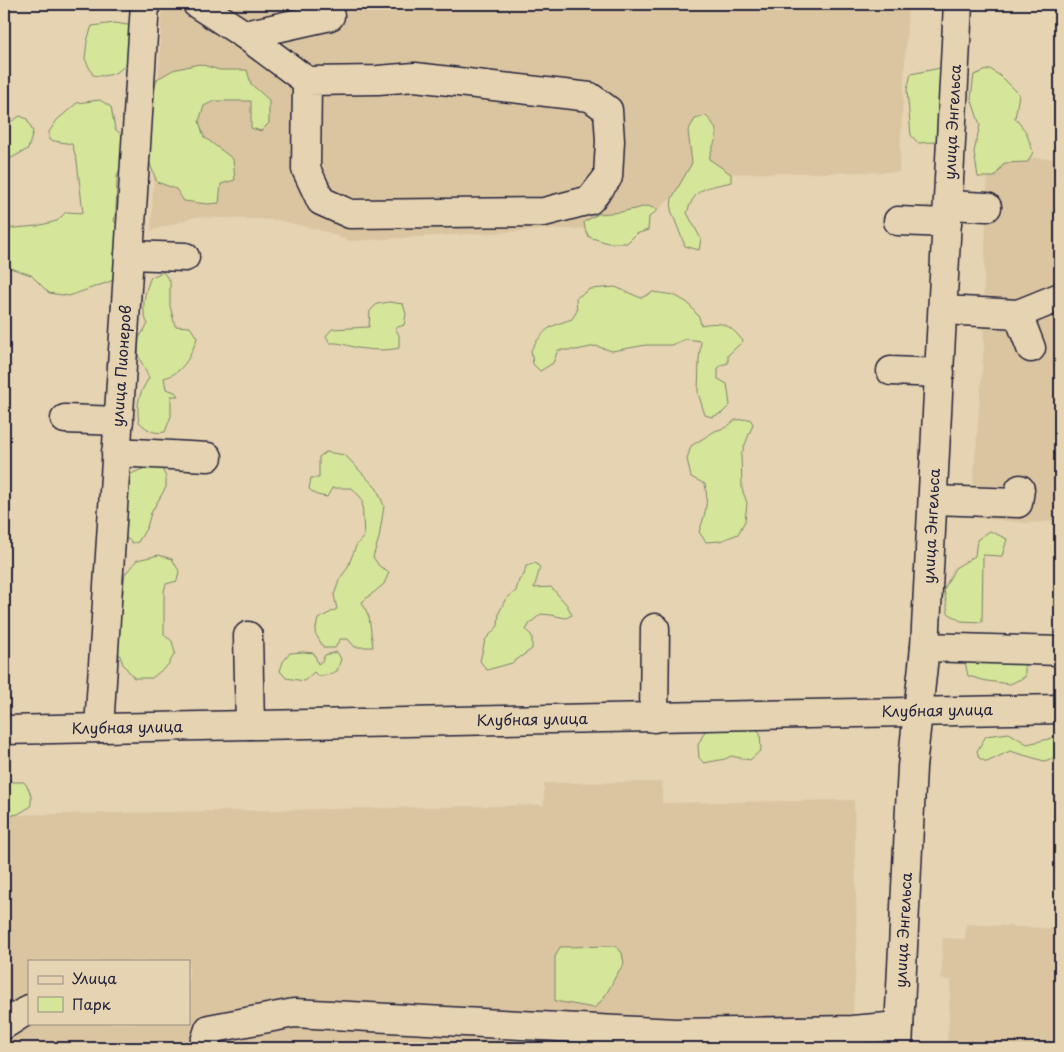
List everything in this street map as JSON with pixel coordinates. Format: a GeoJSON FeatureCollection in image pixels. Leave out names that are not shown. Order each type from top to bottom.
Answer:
{"type":"FeatureCollection","features":[{"type":"Feature","properties":{"kind":"street","name":"улица Пионеров"},"geometry":{"type":"LineString","coordinates":[[99,728],[145,4]]}},
{"type":"Feature","properties":{"kind":"street"},"geometry":{"type":"LineString","coordinates":[[197,4],[245,34],[307,81],[378,80],[415,77],[590,97],[608,110],[610,142],[608,177],[590,200],[544,212],[350,214],[321,201],[306,169],[307,81]]}},
{"type":"Feature","properties":{"kind":"street","name":"улица Энгельса"},"geometry":{"type":"LineString","coordinates":[[898,1037],[912,767],[925,647],[958,4]]}},
{"type":"Feature","properties":{"kind":"street"},"geometry":{"type":"LineString","coordinates":[[245,34],[330,16]]}},
{"type":"Feature","properties":{"kind":"street"},"geometry":{"type":"LineString","coordinates":[[898,221],[987,207]]}},
{"type":"Feature","properties":{"kind":"street"},"geometry":{"type":"LineString","coordinates":[[129,255],[185,257]]}},
{"type":"Feature","properties":{"kind":"street"},"geometry":{"type":"LineString","coordinates":[[943,310],[1018,314],[1060,297]]}},
{"type":"Feature","properties":{"kind":"street"},"geometry":{"type":"LineString","coordinates":[[1018,314],[1031,348]]}},
{"type":"Feature","properties":{"kind":"street"},"geometry":{"type":"LineString","coordinates":[[891,371],[940,373]]}},
{"type":"Feature","properties":{"kind":"street"},"geometry":{"type":"LineString","coordinates":[[65,419],[119,421]]}},
{"type":"Feature","properties":{"kind":"street"},"geometry":{"type":"LineString","coordinates":[[116,452],[208,458]]}},
{"type":"Feature","properties":{"kind":"street"},"geometry":{"type":"LineString","coordinates":[[933,500],[1018,503],[1020,489]]}},
{"type":"Feature","properties":{"kind":"street"},"geometry":{"type":"LineString","coordinates":[[654,718],[655,628]]}},
{"type":"Feature","properties":{"kind":"street"},"geometry":{"type":"LineString","coordinates":[[248,636],[250,725]]}},
{"type":"Feature","properties":{"kind":"street"},"geometry":{"type":"LineString","coordinates":[[925,647],[1060,652]]}},
{"type":"Feature","properties":{"kind":"street","name":"Клубная улица"},"geometry":{"type":"LineString","coordinates":[[4,730],[1060,709]]}},
{"type":"Feature","properties":{"kind":"street"},"geometry":{"type":"LineString","coordinates":[[4,1025],[28,1010]]}},
{"type":"Feature","properties":{"kind":"street"},"geometry":{"type":"LineString","coordinates":[[200,1033],[294,1013],[675,1033],[852,1030],[898,1037]]}},
{"type":"Feature","properties":{"kind":"shaded area"},"geometry":{"type":"Polygon","coordinates":[[[162,4],[908,4],[899,172],[700,174],[637,227],[561,229],[349,241],[327,232],[278,220],[195,217],[151,231],[162,4]]]}},
{"type":"Feature","properties":{"kind":"shaded area"},"geometry":{"type":"Polygon","coordinates":[[[988,156],[1060,159],[1060,520],[1026,523],[971,517],[984,345],[983,312],[988,156]]]}},
{"type":"Feature","properties":{"kind":"shaded area"},"geometry":{"type":"Polygon","coordinates":[[[662,782],[662,803],[854,800],[857,942],[851,1048],[4,1048],[4,815],[544,805],[544,783],[662,782]]]}},
{"type":"Feature","properties":{"kind":"shaded area"},"geometry":{"type":"Polygon","coordinates":[[[966,924],[1060,929],[1060,1048],[947,1048],[951,980],[941,979],[943,938],[965,939],[966,924]]]}},
{"type":"Feature","properties":{"kind":"green space"},"geometry":{"type":"Polygon","coordinates":[[[115,23],[127,25],[133,23],[129,59],[122,68],[114,73],[104,76],[93,75],[85,59],[87,41],[92,26],[115,23]]]}},
{"type":"Feature","properties":{"kind":"green space"},"geometry":{"type":"Polygon","coordinates":[[[199,64],[220,70],[247,70],[251,84],[269,100],[269,123],[261,131],[251,128],[251,101],[214,101],[204,106],[199,121],[204,137],[233,159],[235,180],[221,184],[219,203],[207,204],[184,201],[176,189],[157,182],[145,151],[149,113],[157,79],[173,70],[199,64]]]}},
{"type":"Feature","properties":{"kind":"green space"},"geometry":{"type":"Polygon","coordinates":[[[940,68],[945,72],[946,132],[934,142],[918,143],[911,135],[907,90],[911,74],[940,68]]]}},
{"type":"Feature","properties":{"kind":"green space"},"geometry":{"type":"Polygon","coordinates":[[[990,69],[1003,78],[1019,94],[1015,118],[1026,132],[1033,152],[1028,162],[1004,163],[995,177],[978,177],[974,152],[980,125],[971,98],[974,75],[990,69]]]}},
{"type":"Feature","properties":{"kind":"green space"},"geometry":{"type":"Polygon","coordinates":[[[100,100],[111,107],[115,129],[129,141],[117,177],[114,221],[130,238],[128,275],[69,296],[49,293],[31,275],[4,266],[4,229],[37,226],[57,221],[66,212],[83,213],[77,161],[72,144],[49,140],[49,132],[57,120],[77,103],[100,100]]]}},
{"type":"Feature","properties":{"kind":"green space"},"geometry":{"type":"Polygon","coordinates":[[[20,116],[27,119],[33,132],[28,149],[4,162],[4,126],[20,116]]]}},
{"type":"Feature","properties":{"kind":"green space"},"geometry":{"type":"Polygon","coordinates":[[[706,116],[712,122],[716,132],[709,159],[731,174],[731,182],[703,190],[698,193],[690,204],[687,213],[701,239],[699,250],[685,246],[671,210],[672,198],[692,163],[688,131],[695,119],[706,116]]]}},
{"type":"Feature","properties":{"kind":"green space"},"geometry":{"type":"Polygon","coordinates":[[[648,206],[658,210],[649,217],[648,230],[636,234],[627,243],[608,243],[589,237],[585,229],[584,222],[598,214],[621,212],[648,206]]]}},
{"type":"Feature","properties":{"kind":"green space"},"geometry":{"type":"Polygon","coordinates":[[[163,272],[170,281],[170,306],[175,326],[190,327],[197,338],[192,351],[181,368],[171,376],[164,378],[166,389],[175,392],[178,396],[171,396],[171,416],[165,432],[154,432],[139,422],[139,399],[149,378],[138,355],[139,338],[148,324],[144,313],[144,300],[147,288],[151,277],[163,272]]]}},
{"type":"Feature","properties":{"kind":"green space"},"geometry":{"type":"Polygon","coordinates":[[[615,287],[641,298],[653,292],[674,295],[688,303],[699,317],[701,325],[715,323],[725,325],[743,341],[728,355],[728,363],[721,365],[718,369],[718,379],[727,384],[730,405],[722,413],[712,417],[705,415],[698,393],[701,341],[686,339],[671,345],[646,345],[612,351],[596,346],[576,350],[558,350],[553,363],[540,371],[533,364],[531,350],[548,329],[572,319],[577,311],[576,298],[590,289],[615,287]]]}},
{"type":"Feature","properties":{"kind":"green space"},"geometry":{"type":"Polygon","coordinates":[[[389,302],[403,304],[406,314],[404,325],[395,328],[399,335],[399,348],[373,350],[330,343],[326,336],[332,329],[369,327],[370,311],[377,304],[389,302]]]}},
{"type":"Feature","properties":{"kind":"green space"},"geometry":{"type":"Polygon","coordinates":[[[750,419],[753,424],[741,455],[742,489],[747,503],[745,521],[738,534],[720,541],[706,542],[699,532],[706,508],[705,484],[691,477],[687,459],[691,446],[715,431],[727,427],[735,420],[750,419]]]}},
{"type":"Feature","properties":{"kind":"green space"},"geometry":{"type":"Polygon","coordinates":[[[326,452],[345,455],[377,489],[384,506],[379,538],[373,557],[379,566],[389,572],[384,584],[362,602],[369,617],[373,647],[355,647],[348,639],[340,639],[335,648],[324,648],[315,633],[318,619],[337,609],[334,595],[340,578],[347,569],[356,546],[364,536],[362,499],[352,488],[332,488],[327,497],[317,495],[309,489],[311,478],[319,478],[319,457],[326,452]]]}},
{"type":"Feature","properties":{"kind":"green space"},"geometry":{"type":"Polygon","coordinates":[[[161,467],[166,477],[166,487],[151,513],[147,527],[138,542],[133,543],[126,538],[123,515],[126,476],[145,468],[161,467]]]}},
{"type":"Feature","properties":{"kind":"green space"},"geometry":{"type":"Polygon","coordinates":[[[990,531],[1007,539],[1002,556],[983,555],[982,622],[961,621],[948,613],[944,589],[955,568],[975,556],[977,540],[990,531]]]}},
{"type":"Feature","properties":{"kind":"green space"},"geometry":{"type":"Polygon","coordinates":[[[159,555],[172,559],[179,571],[177,581],[166,584],[164,591],[164,635],[172,641],[175,653],[168,665],[152,678],[134,678],[123,664],[118,651],[125,574],[137,560],[159,555]]]}},
{"type":"Feature","properties":{"kind":"green space"},"geometry":{"type":"Polygon","coordinates":[[[536,563],[540,568],[534,588],[551,587],[567,605],[572,615],[566,618],[541,614],[530,623],[526,630],[532,636],[532,649],[512,663],[487,670],[480,661],[485,640],[498,626],[499,613],[505,600],[516,591],[526,566],[536,563]]]}},
{"type":"Feature","properties":{"kind":"green space"},"geometry":{"type":"Polygon","coordinates":[[[337,652],[341,659],[337,671],[318,676],[314,672],[304,681],[286,678],[280,671],[283,662],[290,653],[314,653],[318,664],[325,655],[337,652]]]}},
{"type":"Feature","properties":{"kind":"green space"},"geometry":{"type":"Polygon","coordinates":[[[1025,654],[1025,677],[1010,684],[968,676],[965,661],[1025,654]]]}},
{"type":"Feature","properties":{"kind":"green space"},"geometry":{"type":"Polygon","coordinates":[[[753,724],[760,733],[761,750],[750,760],[731,756],[704,763],[699,758],[698,745],[707,727],[753,724]]]}},
{"type":"Feature","properties":{"kind":"green space"},"geometry":{"type":"Polygon","coordinates":[[[1009,733],[1027,744],[1049,739],[1060,733],[1060,756],[1044,761],[1010,751],[987,762],[979,758],[977,751],[986,736],[1009,733]]]}},
{"type":"Feature","properties":{"kind":"green space"},"geometry":{"type":"Polygon","coordinates":[[[4,778],[13,782],[24,782],[31,800],[30,807],[18,814],[4,817],[4,778]]]}},
{"type":"Feature","properties":{"kind":"green space"},"geometry":{"type":"Polygon","coordinates":[[[616,946],[622,953],[624,964],[599,1004],[594,1008],[555,1001],[555,957],[560,947],[616,946]]]}}]}
